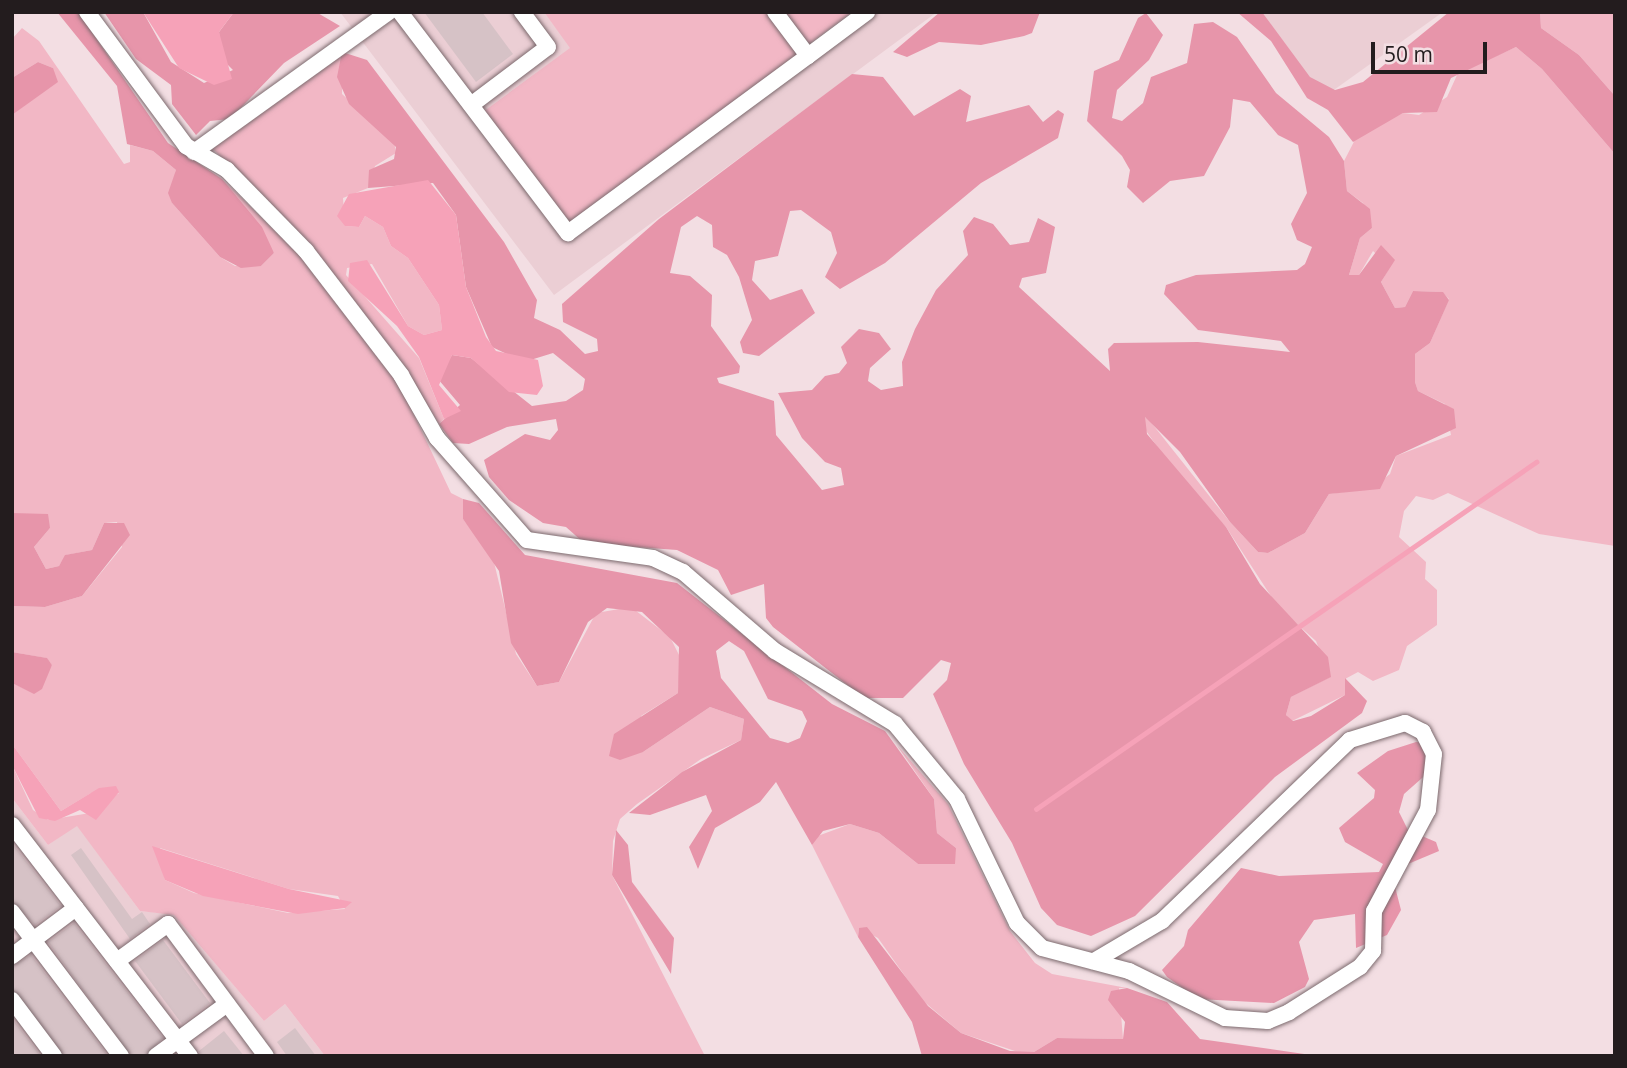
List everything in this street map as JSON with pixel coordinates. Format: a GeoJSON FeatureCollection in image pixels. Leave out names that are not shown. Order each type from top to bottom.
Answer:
{"type":"FeatureCollection","features":[{"type":"Feature","properties":{"kind":"lane"},"geometry":{"type":"LineString","coordinates":[[87,12],[194,152],[227,170],[306,251],[401,375],[437,438],[527,540],[653,558],[683,572],[775,651],[895,724],[957,799],[1025,932],[1052,953],[1094,961],[1159,984],[1200,1009],[1247,1021],[1289,1012],[1350,974],[1373,951],[1374,911],[1427,810],[1434,754],[1423,732],[1405,723],[1350,740],[1161,921],[1094,961]]}},
{"type":"Feature","properties":{"kind":"lane"},"geometry":{"type":"LineString","coordinates":[[194,152],[389,12]]}},
{"type":"Feature","properties":{"kind":"lane"},"geometry":{"type":"LineString","coordinates":[[400,12],[568,233],[867,12]]}},
{"type":"Feature","properties":{"kind":"lane"},"geometry":{"type":"LineString","coordinates":[[471,105],[548,47],[522,12]]}},
{"type":"Feature","properties":{"kind":"lane"},"geometry":{"type":"LineString","coordinates":[[775,12],[808,56]]}},
{"type":"Feature","properties":{"kind":"lane"},"geometry":{"type":"LineString","coordinates":[[12,825],[190,1056]]}},
{"type":"Feature","properties":{"kind":"lane"},"geometry":{"type":"LineString","coordinates":[[12,956],[76,908]]}},
{"type":"Feature","properties":{"kind":"lane"},"geometry":{"type":"LineString","coordinates":[[12,912],[121,1056]]}},
{"type":"Feature","properties":{"kind":"lane"},"geometry":{"type":"LineString","coordinates":[[117,961],[168,924],[266,1056]]}},
{"type":"Feature","properties":{"kind":"lane"},"geometry":{"type":"LineString","coordinates":[[12,1000],[54,1056]]}},
{"type":"Feature","properties":{"kind":"lane"},"geometry":{"type":"LineString","coordinates":[[156,1056],[227,1004]]}},
{"type":"Feature","properties":{"kind":"shaded area"},"geometry":{"type":"Polygon","coordinates":[[[57,12],[78,12],[168,143],[222,179],[262,227],[274,253],[261,266],[241,268],[220,257],[172,203],[168,193],[176,170],[153,151],[127,144],[117,86],[57,12]]]}},
{"type":"Feature","properties":{"kind":"shaded area"},"geometry":{"type":"Polygon","coordinates":[[[104,12],[143,12],[171,62],[204,83],[233,70],[221,58],[219,32],[234,12],[316,12],[340,26],[284,63],[230,119],[210,121],[196,135],[172,104],[171,85],[136,59],[104,12]]]}},
{"type":"Feature","properties":{"kind":"shaded area"},"geometry":{"type":"Polygon","coordinates":[[[143,12],[234,12],[219,32],[232,79],[214,85],[179,68],[143,12]]]}},
{"type":"Feature","properties":{"kind":"shaded area"},"geometry":{"type":"Polygon","coordinates":[[[340,12],[544,12],[571,48],[785,12],[809,44],[852,12],[937,12],[554,295],[340,12]]]}},
{"type":"Feature","properties":{"kind":"shaded area"},"geometry":{"type":"Polygon","coordinates":[[[544,12],[769,12],[800,53],[569,226],[483,112],[570,48],[544,12]]]}},
{"type":"Feature","properties":{"kind":"shaded area"},"geometry":{"type":"Polygon","coordinates":[[[785,12],[852,12],[809,44],[785,12]]]}},
{"type":"Feature","properties":{"kind":"shaded area"},"geometry":{"type":"Polygon","coordinates":[[[940,12],[1040,12],[1032,33],[1024,36],[981,45],[939,42],[907,57],[893,52],[940,12]]]}},
{"type":"Feature","properties":{"kind":"shaded area"},"geometry":{"type":"Polygon","coordinates":[[[1237,12],[1262,12],[1310,77],[1335,90],[1363,82],[1449,12],[1540,12],[1541,28],[1579,55],[1615,96],[1615,154],[1542,69],[1516,47],[1451,78],[1437,112],[1403,113],[1353,142],[1328,110],[1307,98],[1271,41],[1237,12]]]}},
{"type":"Feature","properties":{"kind":"shaded area"},"geometry":{"type":"Polygon","coordinates":[[[1262,12],[1443,12],[1324,97],[1262,12]]]}},
{"type":"Feature","properties":{"kind":"shaded area"},"geometry":{"type":"Polygon","coordinates":[[[1540,12],[1615,12],[1615,96],[1579,55],[1541,28],[1540,12]]]}},
{"type":"Feature","properties":{"kind":"shaded area"},"geometry":{"type":"Polygon","coordinates":[[[1146,13],[1163,35],[1149,60],[1117,90],[1112,118],[1122,121],[1143,103],[1151,77],[1187,63],[1194,24],[1213,22],[1237,37],[1276,93],[1329,137],[1344,161],[1347,191],[1370,209],[1372,228],[1360,238],[1349,275],[1359,275],[1381,245],[1395,260],[1381,282],[1395,308],[1405,307],[1413,291],[1443,292],[1449,300],[1430,343],[1415,354],[1415,382],[1418,391],[1454,409],[1456,428],[1396,456],[1380,489],[1329,494],[1305,533],[1268,553],[1258,552],[1230,522],[1180,452],[1145,417],[1147,434],[1226,527],[1260,584],[1328,657],[1331,677],[1291,697],[1286,715],[1293,721],[1311,716],[1345,695],[1345,678],[1367,701],[1362,713],[1275,777],[1135,916],[1091,936],[1057,925],[1041,908],[1012,843],[964,764],[933,694],[947,680],[951,663],[941,660],[903,698],[864,698],[773,627],[766,618],[764,584],[731,595],[718,570],[677,550],[584,543],[566,527],[543,523],[509,500],[489,477],[484,460],[525,434],[550,440],[558,430],[556,419],[507,427],[469,444],[453,443],[439,424],[460,405],[438,379],[452,355],[471,358],[532,406],[566,401],[583,390],[585,379],[553,353],[524,362],[492,347],[466,287],[456,215],[433,183],[368,188],[369,170],[394,159],[396,147],[349,104],[337,77],[342,52],[367,60],[504,242],[537,300],[534,318],[560,330],[585,354],[598,351],[597,339],[563,322],[562,304],[659,219],[852,74],[883,77],[914,116],[960,89],[971,96],[966,122],[1029,105],[1043,122],[1058,110],[1064,114],[1058,138],[981,183],[885,263],[840,289],[825,277],[837,253],[831,232],[801,210],[790,211],[778,256],[755,261],[752,280],[770,300],[802,289],[815,313],[759,356],[743,353],[740,342],[752,320],[739,277],[727,255],[713,247],[712,225],[697,216],[681,227],[670,273],[690,276],[712,295],[711,326],[740,366],[739,373],[717,378],[719,383],[774,401],[776,435],[822,490],[844,485],[841,468],[825,462],[802,438],[778,393],[812,390],[825,376],[839,373],[847,363],[841,347],[859,329],[879,333],[891,349],[870,368],[868,381],[881,390],[903,386],[902,362],[915,329],[936,290],[968,255],[963,231],[974,217],[993,224],[1010,245],[1029,242],[1038,218],[1055,227],[1046,273],[1022,278],[1019,287],[1110,371],[1108,349],[1114,343],[1198,342],[1290,352],[1281,341],[1198,330],[1164,294],[1166,285],[1196,275],[1297,270],[1305,264],[1312,247],[1297,240],[1291,224],[1307,193],[1298,145],[1278,135],[1250,102],[1233,99],[1230,127],[1204,176],[1170,181],[1143,203],[1127,187],[1130,170],[1122,156],[1087,121],[1094,71],[1119,60],[1138,18],[1146,13]]]}},
{"type":"Feature","properties":{"kind":"shaded area"},"geometry":{"type":"Polygon","coordinates":[[[22,28],[39,41],[124,164],[130,162],[130,145],[153,151],[176,170],[172,203],[220,257],[235,266],[261,266],[274,253],[222,179],[303,259],[397,379],[451,493],[463,499],[463,519],[493,558],[516,654],[537,686],[559,682],[596,613],[631,607],[670,637],[681,659],[678,693],[641,716],[643,752],[710,707],[744,719],[741,740],[701,759],[637,804],[620,819],[613,841],[612,875],[705,1056],[325,1056],[285,1004],[264,1021],[174,915],[140,911],[77,826],[48,845],[12,798],[12,765],[33,810],[48,820],[90,813],[119,793],[91,793],[61,811],[12,744],[12,683],[34,693],[52,665],[46,658],[12,652],[12,606],[45,607],[82,596],[122,547],[117,522],[104,523],[92,550],[66,555],[59,566],[46,569],[34,547],[50,528],[12,513],[12,115],[47,88],[53,68],[38,62],[12,78],[12,39],[22,28]],[[160,848],[165,880],[194,893],[288,913],[345,909],[338,896],[289,889],[160,848]]]}},
{"type":"Feature","properties":{"kind":"shaded area"},"geometry":{"type":"Polygon","coordinates":[[[1516,47],[1542,69],[1615,154],[1615,546],[1539,534],[1448,493],[1433,500],[1416,496],[1404,511],[1399,537],[1426,562],[1425,579],[1437,590],[1437,625],[1407,646],[1399,670],[1373,681],[1358,672],[1345,679],[1345,695],[1292,721],[1286,715],[1291,697],[1330,677],[1316,641],[1278,607],[1226,527],[1182,482],[1142,425],[1146,416],[1230,522],[1258,552],[1268,553],[1305,533],[1329,494],[1372,488],[1390,474],[1396,456],[1451,435],[1445,404],[1418,391],[1415,382],[1415,354],[1430,343],[1449,299],[1442,292],[1413,291],[1405,307],[1395,308],[1381,282],[1390,267],[1373,251],[1359,275],[1349,275],[1360,238],[1372,228],[1363,203],[1347,191],[1344,161],[1358,134],[1403,113],[1419,115],[1447,97],[1458,73],[1516,47]]]}},
{"type":"Feature","properties":{"kind":"shaded area"},"geometry":{"type":"Polygon","coordinates":[[[342,52],[342,94],[394,141],[396,153],[375,166],[368,188],[343,198],[345,226],[359,227],[365,216],[383,227],[391,246],[408,258],[439,305],[442,330],[424,335],[408,326],[372,264],[347,268],[346,275],[419,358],[444,419],[439,424],[401,362],[315,251],[210,146],[342,52]]]}},
{"type":"Feature","properties":{"kind":"shaded area"},"geometry":{"type":"Polygon","coordinates":[[[38,62],[53,68],[58,82],[12,115],[12,78],[38,62]]]}},
{"type":"Feature","properties":{"kind":"shaded area"},"geometry":{"type":"Polygon","coordinates":[[[428,180],[456,215],[466,287],[486,337],[496,351],[538,360],[543,386],[537,395],[509,392],[471,358],[452,355],[439,385],[461,411],[444,419],[419,357],[397,326],[348,281],[350,263],[367,260],[408,326],[424,335],[442,330],[439,305],[408,258],[391,246],[383,227],[365,216],[359,227],[345,226],[337,216],[349,194],[428,180]]]}},
{"type":"Feature","properties":{"kind":"shaded area"},"geometry":{"type":"Polygon","coordinates":[[[463,499],[479,503],[525,555],[677,583],[832,704],[885,731],[934,799],[937,833],[956,848],[955,864],[918,864],[879,833],[850,824],[823,831],[812,845],[776,782],[760,802],[715,828],[698,869],[689,847],[712,811],[706,795],[650,815],[629,813],[682,772],[741,740],[744,719],[710,707],[643,752],[620,760],[609,756],[614,734],[678,693],[679,647],[642,612],[607,608],[588,622],[559,682],[537,686],[511,643],[499,571],[463,519],[463,499]],[[729,641],[716,651],[721,678],[770,738],[788,743],[800,738],[807,721],[802,711],[768,699],[744,651],[729,641]]]}},
{"type":"Feature","properties":{"kind":"shaded area"},"geometry":{"type":"Polygon","coordinates":[[[12,513],[48,514],[50,528],[34,547],[46,569],[59,566],[65,555],[92,550],[104,523],[124,523],[130,535],[82,596],[45,607],[12,606],[12,513]]]}},
{"type":"Feature","properties":{"kind":"shaded area"},"geometry":{"type":"Polygon","coordinates":[[[12,652],[47,658],[52,665],[42,689],[34,694],[12,683],[12,652]]]}},
{"type":"Feature","properties":{"kind":"shaded area"},"geometry":{"type":"Polygon","coordinates":[[[1416,742],[1426,743],[1430,771],[1404,794],[1399,812],[1408,830],[1436,842],[1439,851],[1408,864],[1394,883],[1401,910],[1387,935],[1356,948],[1355,914],[1314,920],[1299,942],[1309,979],[1305,987],[1274,1003],[1198,999],[1167,977],[1162,970],[1184,946],[1188,930],[1241,868],[1279,876],[1379,872],[1383,864],[1345,842],[1339,828],[1374,798],[1375,790],[1357,773],[1388,751],[1416,742]]]}},
{"type":"Feature","properties":{"kind":"shaded area"},"geometry":{"type":"Polygon","coordinates":[[[12,744],[61,811],[99,788],[116,786],[119,792],[96,820],[80,810],[55,821],[39,818],[12,765],[12,744]]]}},
{"type":"Feature","properties":{"kind":"shaded area"},"geometry":{"type":"Polygon","coordinates":[[[896,744],[948,804],[1010,931],[1035,963],[1052,974],[1127,988],[1119,988],[1123,1039],[1057,1038],[1034,1052],[1018,1052],[961,1033],[922,1000],[878,938],[859,928],[858,937],[812,845],[815,837],[850,824],[879,833],[918,864],[946,860],[956,848],[937,833],[934,799],[896,744]]]}},
{"type":"Feature","properties":{"kind":"shaded area"},"geometry":{"type":"Polygon","coordinates":[[[12,798],[48,845],[77,825],[140,911],[174,914],[264,1021],[285,1004],[325,1056],[12,1056],[12,798]]]}},
{"type":"Feature","properties":{"kind":"shaded area"},"geometry":{"type":"Polygon","coordinates":[[[616,830],[628,845],[632,882],[674,938],[671,974],[612,875],[616,830]]]}},
{"type":"Feature","properties":{"kind":"shaded area"},"geometry":{"type":"Polygon","coordinates":[[[152,846],[289,889],[352,902],[345,908],[298,914],[203,896],[165,880],[152,846]]]}},
{"type":"Feature","properties":{"kind":"shaded area"},"geometry":{"type":"Polygon","coordinates":[[[867,927],[928,1006],[961,1033],[1010,1051],[1034,1052],[1057,1038],[1123,1039],[1125,1022],[1108,1000],[1111,991],[1127,988],[1167,1002],[1200,1039],[1318,1056],[922,1056],[912,1022],[858,937],[859,928],[867,927]]]}},
{"type":"Feature","properties":{"kind":"building"},"geometry":{"type":"Polygon","coordinates":[[[424,12],[482,12],[513,54],[476,82],[424,12]]]}},
{"type":"Feature","properties":{"kind":"building"},"geometry":{"type":"Polygon","coordinates":[[[12,843],[61,906],[35,925],[12,902],[12,843]]]}},
{"type":"Feature","properties":{"kind":"building"},"geometry":{"type":"Polygon","coordinates":[[[81,848],[132,919],[142,912],[150,924],[130,939],[71,855],[81,848]]]}},
{"type":"Feature","properties":{"kind":"building"},"geometry":{"type":"Polygon","coordinates":[[[74,923],[163,1038],[146,1056],[131,1056],[48,942],[74,923]]]}},
{"type":"Feature","properties":{"kind":"building"},"geometry":{"type":"Polygon","coordinates":[[[163,940],[210,1003],[182,1024],[135,961],[163,940]]]}},
{"type":"Feature","properties":{"kind":"building"},"geometry":{"type":"Polygon","coordinates":[[[31,955],[108,1056],[64,1056],[12,990],[12,966],[31,955]]]}},
{"type":"Feature","properties":{"kind":"building"},"geometry":{"type":"Polygon","coordinates":[[[12,1018],[41,1056],[12,1056],[12,1018]]]}},
{"type":"Feature","properties":{"kind":"building"},"geometry":{"type":"Polygon","coordinates":[[[295,1028],[316,1056],[287,1056],[277,1042],[295,1028]]]}},
{"type":"Feature","properties":{"kind":"building"},"geometry":{"type":"Polygon","coordinates":[[[224,1031],[244,1056],[200,1056],[199,1051],[224,1031]]]}},
{"type":"Feature","properties":{"kind":"waterway"},"geometry":{"type":"LineString","coordinates":[[1036,809],[1536,462]]}}]}
